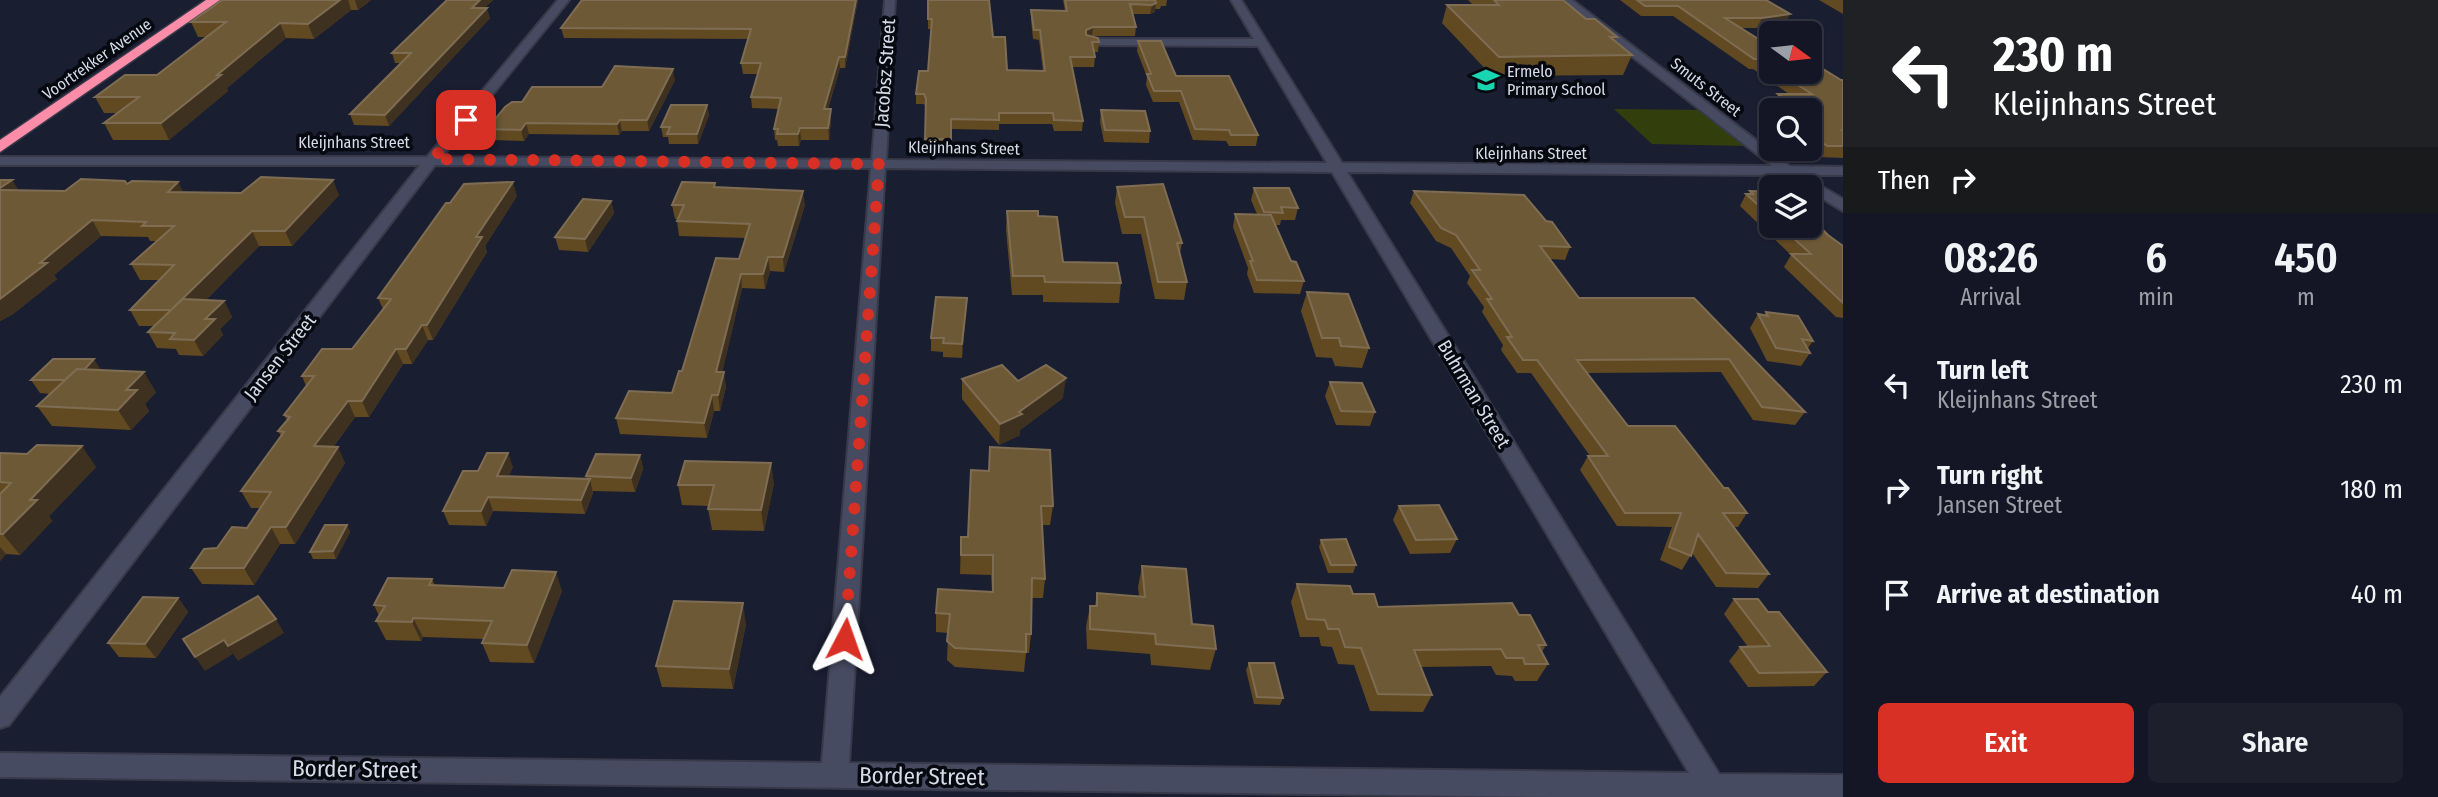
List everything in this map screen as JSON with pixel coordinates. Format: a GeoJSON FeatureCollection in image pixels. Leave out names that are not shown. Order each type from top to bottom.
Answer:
{"type":"FeatureCollection","features":[{"type":"Feature","properties":{"kind":"highway","name":"Voortrekker Avenue"},"geometry":{"type":"LineString","coordinates":[[0,147],[214,0]]}},
{"type":"Feature","properties":{"kind":"street","name":"Jansen Street"},"geometry":{"type":"LineString","coordinates":[[0,717],[428,165],[564,0]]}},
{"type":"Feature","properties":{"kind":"street","name":"Jacobsz Street"},"geometry":{"type":"LineString","coordinates":[[835,775],[890,0]]}},
{"type":"Feature","properties":{"kind":"street","name":"Buhrman Street"},"geometry":{"type":"LineString","coordinates":[[1236,0],[1712,787]]}},
{"type":"Feature","properties":{"kind":"street","name":"Smuts Street"},"geometry":{"type":"LineString","coordinates":[[1565,0],[1802,175]]}},
{"type":"Feature","properties":{"kind":"street","name":"Smuts Street"},"geometry":{"type":"LineString","coordinates":[[1583,0],[1759,135]]}},
{"type":"Feature","properties":{"kind":"street"},"geometry":{"type":"LineString","coordinates":[[1092,42],[1262,43]]}},
{"type":"Feature","properties":{"kind":"street","name":"Kleijnhans Street"},"geometry":{"type":"LineString","coordinates":[[0,161],[1341,175],[1759,176]]}},
{"type":"Feature","properties":{"kind":"street","name":"Smuts Street"},"geometry":{"type":"LineString","coordinates":[[1789,161],[1802,175]]}},
{"type":"Feature","properties":{"kind":"street","name":"Kleijnhans Street"},"geometry":{"type":"LineString","coordinates":[[0,171],[428,165]]}},
{"type":"Feature","properties":{"kind":"street","name":"Kleijnhans Street"},"geometry":{"type":"LineString","coordinates":[[1811,175],[1843,171]]}},
{"type":"Feature","properties":{"kind":"street","name":"Kleijnhans Street"},"geometry":{"type":"LineString","coordinates":[[1822,178],[1843,180]]}},
{"type":"Feature","properties":{"kind":"street","name":"Smuts Street"},"geometry":{"type":"LineString","coordinates":[[1822,190],[1843,206]]}},
{"type":"Feature","properties":{"kind":"street","name":"Border Street"},"geometry":{"type":"LineString","coordinates":[[0,765],[1843,788]]}},
{"type":"Feature","properties":{"kind":"green space"},"geometry":{"type":"Polygon","coordinates":[[[1614,109],[1702,110],[1745,146],[1652,144],[1614,109]]]}},
{"type":"Feature","properties":{"kind":"building"},"geometry":{"type":"Polygon","coordinates":[[[222,0],[340,0],[308,24],[280,23],[161,123],[104,123],[139,97],[95,97],[125,75],[157,75],[226,22],[191,22],[222,0]]]}},
{"type":"Feature","properties":{"kind":"building"},"geometry":{"type":"Polygon","coordinates":[[[447,0],[480,0],[472,8],[487,8],[385,115],[350,114],[411,53],[392,53],[447,0]]]}},
{"type":"Feature","properties":{"kind":"building"},"geometry":{"type":"Polygon","coordinates":[[[582,0],[856,0],[845,57],[839,57],[824,109],[831,109],[828,128],[800,128],[798,134],[777,134],[778,129],[774,129],[781,98],[751,97],[761,63],[741,63],[751,29],[561,28],[582,0]]]}},
{"type":"Feature","properties":{"kind":"building"},"geometry":{"type":"Polygon","coordinates":[[[928,0],[989,0],[993,37],[1005,37],[1007,70],[1045,71],[1040,30],[1034,30],[1031,10],[1067,11],[1065,0],[1155,0],[1156,3],[1130,4],[1136,27],[1093,27],[1086,30],[1086,35],[1098,38],[1099,42],[1092,42],[1095,57],[1070,57],[1083,121],[1054,120],[1053,113],[999,113],[999,120],[951,119],[951,139],[925,139],[926,99],[924,94],[916,94],[919,71],[928,71],[932,19],[928,19],[928,0]]]}},
{"type":"Feature","properties":{"kind":"building"},"geometry":{"type":"Polygon","coordinates":[[[1494,0],[1563,0],[1586,19],[1595,19],[1617,37],[1610,37],[1632,55],[1499,57],[1447,5],[1499,5],[1494,0]]]}},
{"type":"Feature","properties":{"kind":"building"},"geometry":{"type":"Polygon","coordinates":[[[1637,0],[1766,0],[1790,14],[1762,18],[1725,18],[1759,39],[1759,59],[1754,59],[1678,6],[1645,6],[1637,0]]]}},
{"type":"Feature","properties":{"kind":"building"},"geometry":{"type":"Polygon","coordinates":[[[1138,41],[1161,41],[1176,76],[1229,76],[1258,135],[1231,135],[1229,130],[1195,129],[1181,91],[1154,91],[1147,74],[1151,74],[1138,41]]]}},
{"type":"Feature","properties":{"kind":"building"},"geometry":{"type":"Polygon","coordinates":[[[615,66],[673,69],[647,120],[620,120],[617,124],[526,123],[521,130],[487,129],[505,107],[512,102],[522,102],[532,87],[602,87],[615,66]]]}},
{"type":"Feature","properties":{"kind":"building"},"geometry":{"type":"Polygon","coordinates":[[[1822,68],[1843,80],[1843,146],[1827,146],[1822,142],[1822,98],[1784,98],[1778,94],[1812,94],[1797,84],[1822,84],[1822,68]]]}},
{"type":"Feature","properties":{"kind":"building"},"geometry":{"type":"Polygon","coordinates":[[[671,105],[707,105],[697,134],[667,134],[670,127],[661,127],[671,105]]]}},
{"type":"Feature","properties":{"kind":"building"},"geometry":{"type":"Polygon","coordinates":[[[1101,110],[1145,111],[1150,131],[1105,130],[1101,110]]]}},
{"type":"Feature","properties":{"kind":"building"},"geometry":{"type":"Polygon","coordinates":[[[261,177],[333,180],[285,231],[252,231],[172,309],[183,299],[224,301],[205,319],[215,319],[194,340],[170,339],[175,333],[148,332],[171,310],[130,310],[174,265],[131,264],[174,226],[142,226],[146,222],[92,220],[40,263],[47,263],[0,299],[0,190],[65,191],[81,179],[125,181],[127,184],[132,181],[178,182],[168,192],[241,193],[261,177]]]}},
{"type":"Feature","properties":{"kind":"building"},"geometry":{"type":"Polygon","coordinates":[[[0,180],[12,180],[0,188],[0,180]]]}},
{"type":"Feature","properties":{"kind":"building"},"geometry":{"type":"Polygon","coordinates":[[[513,182],[476,237],[482,237],[427,325],[422,325],[406,349],[396,349],[362,401],[348,401],[314,446],[338,447],[286,527],[271,527],[244,568],[191,568],[204,549],[217,548],[232,527],[247,528],[271,492],[241,491],[284,432],[278,431],[290,417],[284,415],[314,376],[302,376],[322,349],[352,349],[391,299],[378,298],[446,203],[450,203],[464,184],[513,182]]]}},
{"type":"Feature","properties":{"kind":"building"},"geometry":{"type":"Polygon","coordinates":[[[682,182],[715,183],[714,187],[803,191],[783,257],[768,257],[763,274],[741,274],[716,372],[724,372],[718,395],[712,395],[704,423],[616,418],[629,391],[672,393],[679,371],[682,371],[716,258],[739,259],[750,224],[677,221],[684,205],[672,205],[682,182]]]}},
{"type":"Feature","properties":{"kind":"building"},"geometry":{"type":"Polygon","coordinates":[[[1163,184],[1182,243],[1177,243],[1187,282],[1158,282],[1144,217],[1125,217],[1117,187],[1163,184]]]}},
{"type":"Feature","properties":{"kind":"building"},"geometry":{"type":"Polygon","coordinates":[[[1254,188],[1289,188],[1298,208],[1281,207],[1283,213],[1264,212],[1254,188]]]}},
{"type":"Feature","properties":{"kind":"building"},"geometry":{"type":"Polygon","coordinates":[[[1414,191],[1524,195],[1546,221],[1552,222],[1570,247],[1540,246],[1579,298],[1694,298],[1805,412],[1762,407],[1729,359],[1577,360],[1628,426],[1675,426],[1747,513],[1723,513],[1769,574],[1726,573],[1698,534],[1691,556],[1669,547],[1681,513],[1625,513],[1588,456],[1608,456],[1537,360],[1523,360],[1507,337],[1512,337],[1487,299],[1492,299],[1472,270],[1480,270],[1456,235],[1441,228],[1414,191]]]}},
{"type":"Feature","properties":{"kind":"building"},"geometry":{"type":"Polygon","coordinates":[[[1750,191],[1759,191],[1759,206],[1746,194],[1753,194],[1750,191]]]}},
{"type":"Feature","properties":{"kind":"building"},"geometry":{"type":"Polygon","coordinates":[[[583,199],[611,201],[585,239],[555,237],[583,199]]]}},
{"type":"Feature","properties":{"kind":"building"},"geometry":{"type":"Polygon","coordinates":[[[1007,211],[1038,211],[1038,216],[1057,217],[1063,262],[1117,263],[1121,283],[1045,282],[1044,276],[1013,276],[1007,211]]]}},
{"type":"Feature","properties":{"kind":"building"},"geometry":{"type":"Polygon","coordinates":[[[1235,214],[1271,215],[1291,261],[1296,262],[1304,281],[1257,280],[1250,261],[1253,261],[1235,214]]]}},
{"type":"Feature","properties":{"kind":"building"},"geometry":{"type":"Polygon","coordinates":[[[1822,229],[1843,246],[1843,303],[1791,254],[1811,254],[1793,238],[1822,238],[1822,229]]]}},
{"type":"Feature","properties":{"kind":"building"},"geometry":{"type":"Polygon","coordinates":[[[1307,292],[1348,294],[1369,348],[1341,346],[1339,338],[1322,338],[1307,292]]]}},
{"type":"Feature","properties":{"kind":"building"},"geometry":{"type":"Polygon","coordinates":[[[936,297],[967,298],[962,344],[943,343],[944,338],[931,338],[936,297]]]}},
{"type":"Feature","properties":{"kind":"building"},"geometry":{"type":"Polygon","coordinates":[[[1766,312],[1798,316],[1813,341],[1802,339],[1810,353],[1776,348],[1758,314],[1768,316],[1766,312]]]}},
{"type":"Feature","properties":{"kind":"building"},"geometry":{"type":"Polygon","coordinates":[[[53,359],[94,359],[84,370],[77,369],[65,380],[31,380],[53,359]]]}},
{"type":"Feature","properties":{"kind":"building"},"geometry":{"type":"Polygon","coordinates":[[[1002,365],[1018,381],[1046,365],[1066,378],[1019,412],[1022,414],[1000,424],[962,379],[1002,365]]]}},
{"type":"Feature","properties":{"kind":"building"},"geometry":{"type":"Polygon","coordinates":[[[77,369],[144,372],[126,390],[137,390],[118,410],[37,406],[77,369]]]}},
{"type":"Feature","properties":{"kind":"building"},"geometry":{"type":"Polygon","coordinates":[[[1330,382],[1362,383],[1375,412],[1341,411],[1330,382]]]}},
{"type":"Feature","properties":{"kind":"building"},"geometry":{"type":"Polygon","coordinates":[[[37,445],[82,446],[30,500],[37,500],[0,534],[0,494],[11,483],[0,482],[0,453],[27,454],[37,445]]]}},
{"type":"Feature","properties":{"kind":"building"},"geometry":{"type":"Polygon","coordinates":[[[990,447],[1050,450],[1053,506],[1041,506],[1045,579],[1032,578],[1031,634],[1026,634],[1026,652],[955,648],[947,641],[950,614],[936,613],[938,589],[993,592],[993,555],[961,555],[961,537],[968,537],[971,470],[989,471],[990,447]]]}},
{"type":"Feature","properties":{"kind":"building"},"geometry":{"type":"Polygon","coordinates":[[[487,453],[508,453],[497,476],[590,479],[581,500],[488,497],[481,511],[443,511],[463,471],[478,471],[487,453]]]}},
{"type":"Feature","properties":{"kind":"building"},"geometry":{"type":"Polygon","coordinates":[[[596,454],[640,455],[631,478],[586,476],[596,454]]]}},
{"type":"Feature","properties":{"kind":"building"},"geometry":{"type":"Polygon","coordinates":[[[685,461],[771,463],[761,510],[708,509],[714,485],[678,485],[685,461]]]}},
{"type":"Feature","properties":{"kind":"building"},"geometry":{"type":"Polygon","coordinates":[[[1439,505],[1457,539],[1416,540],[1399,506],[1439,505]]]}},
{"type":"Feature","properties":{"kind":"building"},"geometry":{"type":"Polygon","coordinates":[[[325,525],[347,525],[333,551],[310,552],[325,525]]]}},
{"type":"Feature","properties":{"kind":"building"},"geometry":{"type":"Polygon","coordinates":[[[1346,539],[1356,565],[1331,565],[1321,540],[1346,539]]]}},
{"type":"Feature","properties":{"kind":"building"},"geometry":{"type":"Polygon","coordinates":[[[1142,566],[1186,569],[1192,624],[1213,626],[1216,649],[1156,644],[1155,634],[1090,629],[1090,606],[1097,606],[1097,593],[1145,597],[1142,566]]]}},
{"type":"Feature","properties":{"kind":"building"},"geometry":{"type":"Polygon","coordinates":[[[512,570],[556,572],[527,645],[482,643],[492,621],[413,618],[412,622],[376,621],[385,606],[374,605],[388,578],[432,579],[429,585],[504,588],[512,570]]]}},
{"type":"Feature","properties":{"kind":"building"},"geometry":{"type":"Polygon","coordinates":[[[1297,584],[1350,586],[1353,594],[1374,594],[1378,607],[1512,603],[1519,615],[1530,615],[1546,645],[1538,645],[1548,664],[1525,664],[1523,658],[1506,658],[1501,649],[1414,650],[1432,695],[1378,694],[1361,648],[1345,647],[1339,629],[1328,629],[1325,620],[1307,619],[1297,584]]]}},
{"type":"Feature","properties":{"kind":"building"},"geometry":{"type":"Polygon","coordinates":[[[258,596],[276,619],[228,646],[224,640],[195,657],[183,639],[258,596]]]}},
{"type":"Feature","properties":{"kind":"building"},"geometry":{"type":"Polygon","coordinates":[[[143,597],[178,598],[145,644],[108,643],[143,597]]]}},
{"type":"Feature","properties":{"kind":"building"},"geometry":{"type":"Polygon","coordinates":[[[1734,599],[1758,599],[1768,612],[1779,612],[1827,672],[1759,673],[1740,647],[1770,646],[1734,599]]]}},
{"type":"Feature","properties":{"kind":"building"},"geometry":{"type":"Polygon","coordinates":[[[674,601],[743,603],[729,669],[656,666],[674,601]]]}},
{"type":"Feature","properties":{"kind":"building"},"geometry":{"type":"Polygon","coordinates":[[[1249,663],[1274,663],[1283,698],[1257,697],[1249,663]]]}},
{"type":"Feature","properties":{"kind":"place","name":"Ermelo Primary School"},"geometry":{"type":"Point","coordinates":[1486,80]}},
{"type":"Feature","properties":{"kind":"route"},"geometry":{"type":"LineString","coordinates":[[466,120],[433,159],[879,164],[845,639]]}}]}
